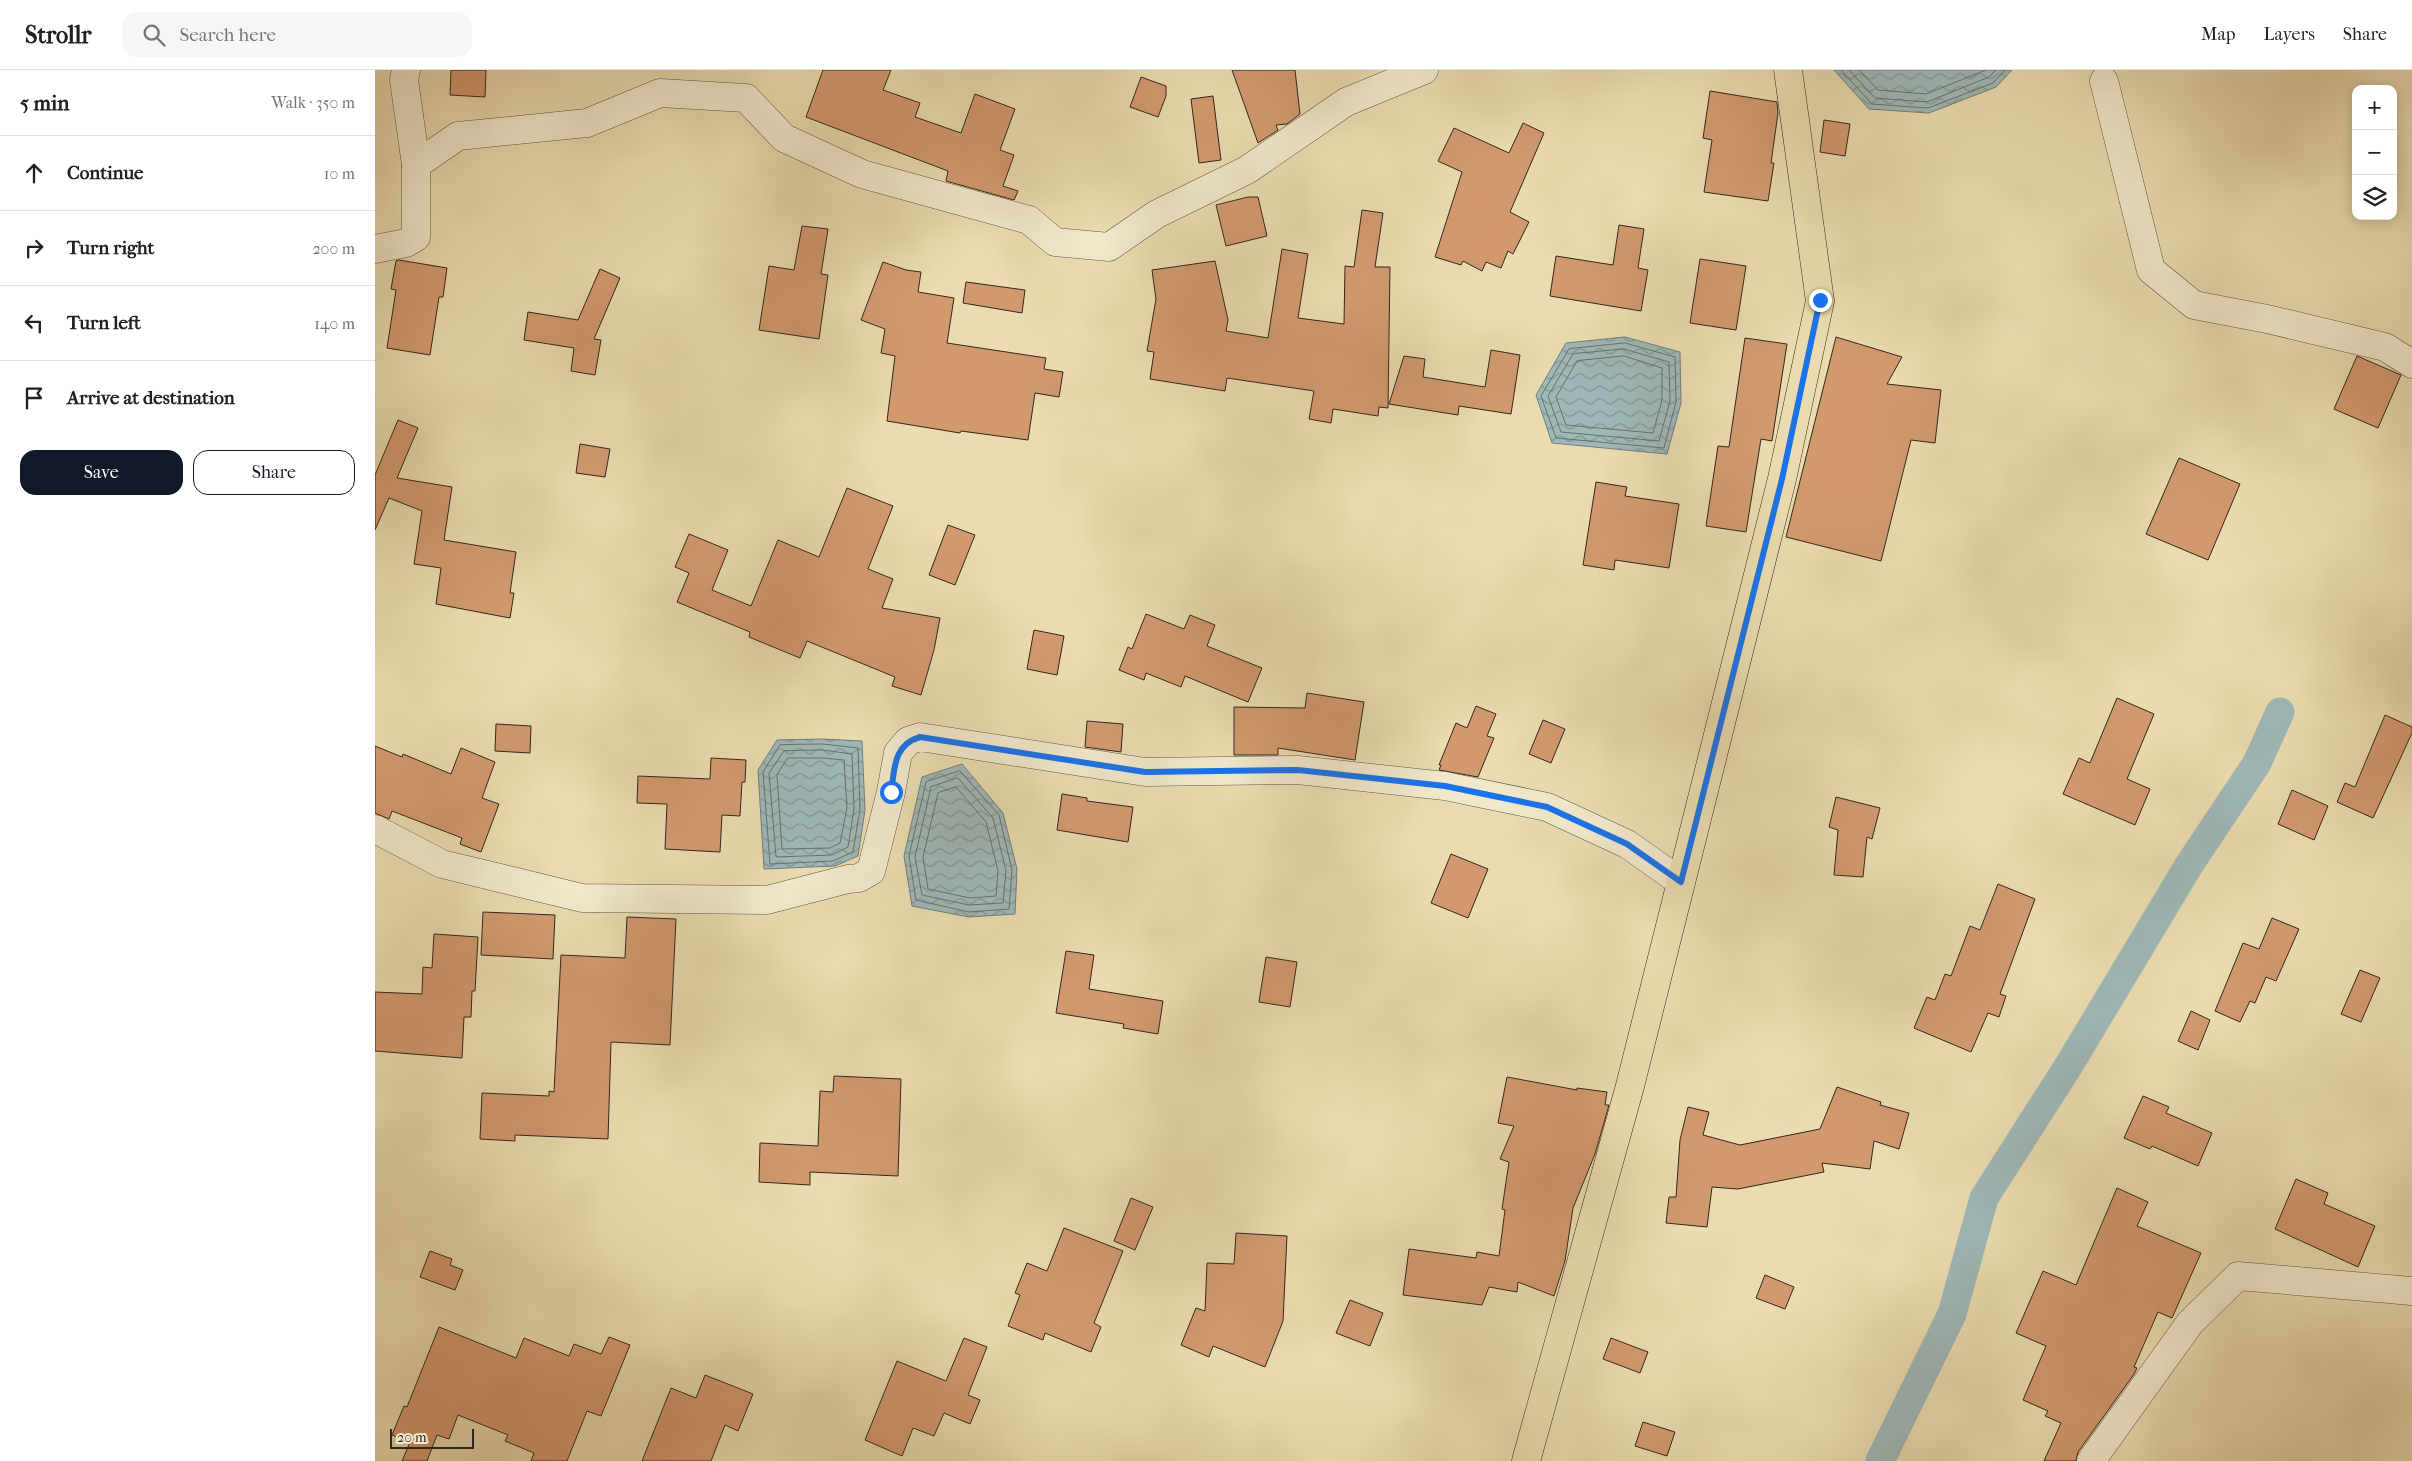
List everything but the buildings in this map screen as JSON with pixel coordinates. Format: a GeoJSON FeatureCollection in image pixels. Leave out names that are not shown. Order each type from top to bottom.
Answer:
{"type":"FeatureCollection","features":[{"type":"Feature","properties":{"kind":"main road"},"geometry":{"type":"LineString","coordinates":[[1526,1461],[1630,1086],[1782,479],[1820,300],[1788,70]]}},
{"type":"Feature","properties":{"kind":"street"},"geometry":{"type":"LineString","coordinates":[[375,249],[406,243],[416,236],[416,165],[404,80],[406,70]]}},
{"type":"Feature","properties":{"kind":"street"},"geometry":{"type":"LineString","coordinates":[[416,165],[458,136],[587,124],[660,94],[745,98],[784,138],[862,174],[1029,220],[1055,242],[1109,247],[1157,214],[1247,170],[1346,102],[1424,70]]}},
{"type":"Feature","properties":{"kind":"street"},"geometry":{"type":"LineString","coordinates":[[2104,81],[2151,270],[2194,305],[2267,319],[2385,347],[2412,364]]}},
{"type":"Feature","properties":{"kind":"street"},"geometry":{"type":"LineString","coordinates":[[375,829],[442,864],[582,898],[767,900],[848,879],[859,878],[871,871],[891,792],[898,753],[908,740],[920,737],[1145,772],[1298,770],[1445,786],[1547,807],[1627,844],[1681,882]]}},
{"type":"Feature","properties":{"kind":"street"},"geometry":{"type":"LineString","coordinates":[[2091,1461],[2190,1323],[2238,1276],[2412,1291]]}},
{"type":"Feature","properties":{"kind":"water"},"geometry":{"type":"Polygon","coordinates":[[[1834,70],[2012,70],[1996,87],[1929,113],[1869,109],[1834,70]]]}},
{"type":"Feature","properties":{"kind":"water"},"geometry":{"type":"Polygon","coordinates":[[[1625,337],[1680,352],[1681,403],[1667,454],[1552,443],[1536,395],[1566,343],[1625,337]]]}},
{"type":"Feature","properties":{"kind":"water"},"geometry":{"type":"Polygon","coordinates":[[[823,739],[862,741],[865,810],[858,856],[835,866],[764,869],[758,770],[777,740],[823,739]]]}},
{"type":"Feature","properties":{"kind":"water"},"geometry":{"type":"Polygon","coordinates":[[[962,764],[1003,813],[1017,869],[1015,914],[969,917],[912,906],[904,856],[922,777],[962,764]]]}},
{"type":"Feature","properties":{"kind":"waterway"},"geometry":{"type":"LineString","coordinates":[[1880,1461],[1952,1314],[1984,1198],[2069,1065],[2189,865],[2257,763],[2280,712]]}},
{"type":"Feature","properties":{"kind":"route"},"geometry":{"type":"LineString","coordinates":[[891,792],[898,753],[908,740],[920,737],[1145,772],[1298,770],[1445,786],[1547,807],[1627,844],[1681,882],[1782,479],[1820,300]]}}]}
